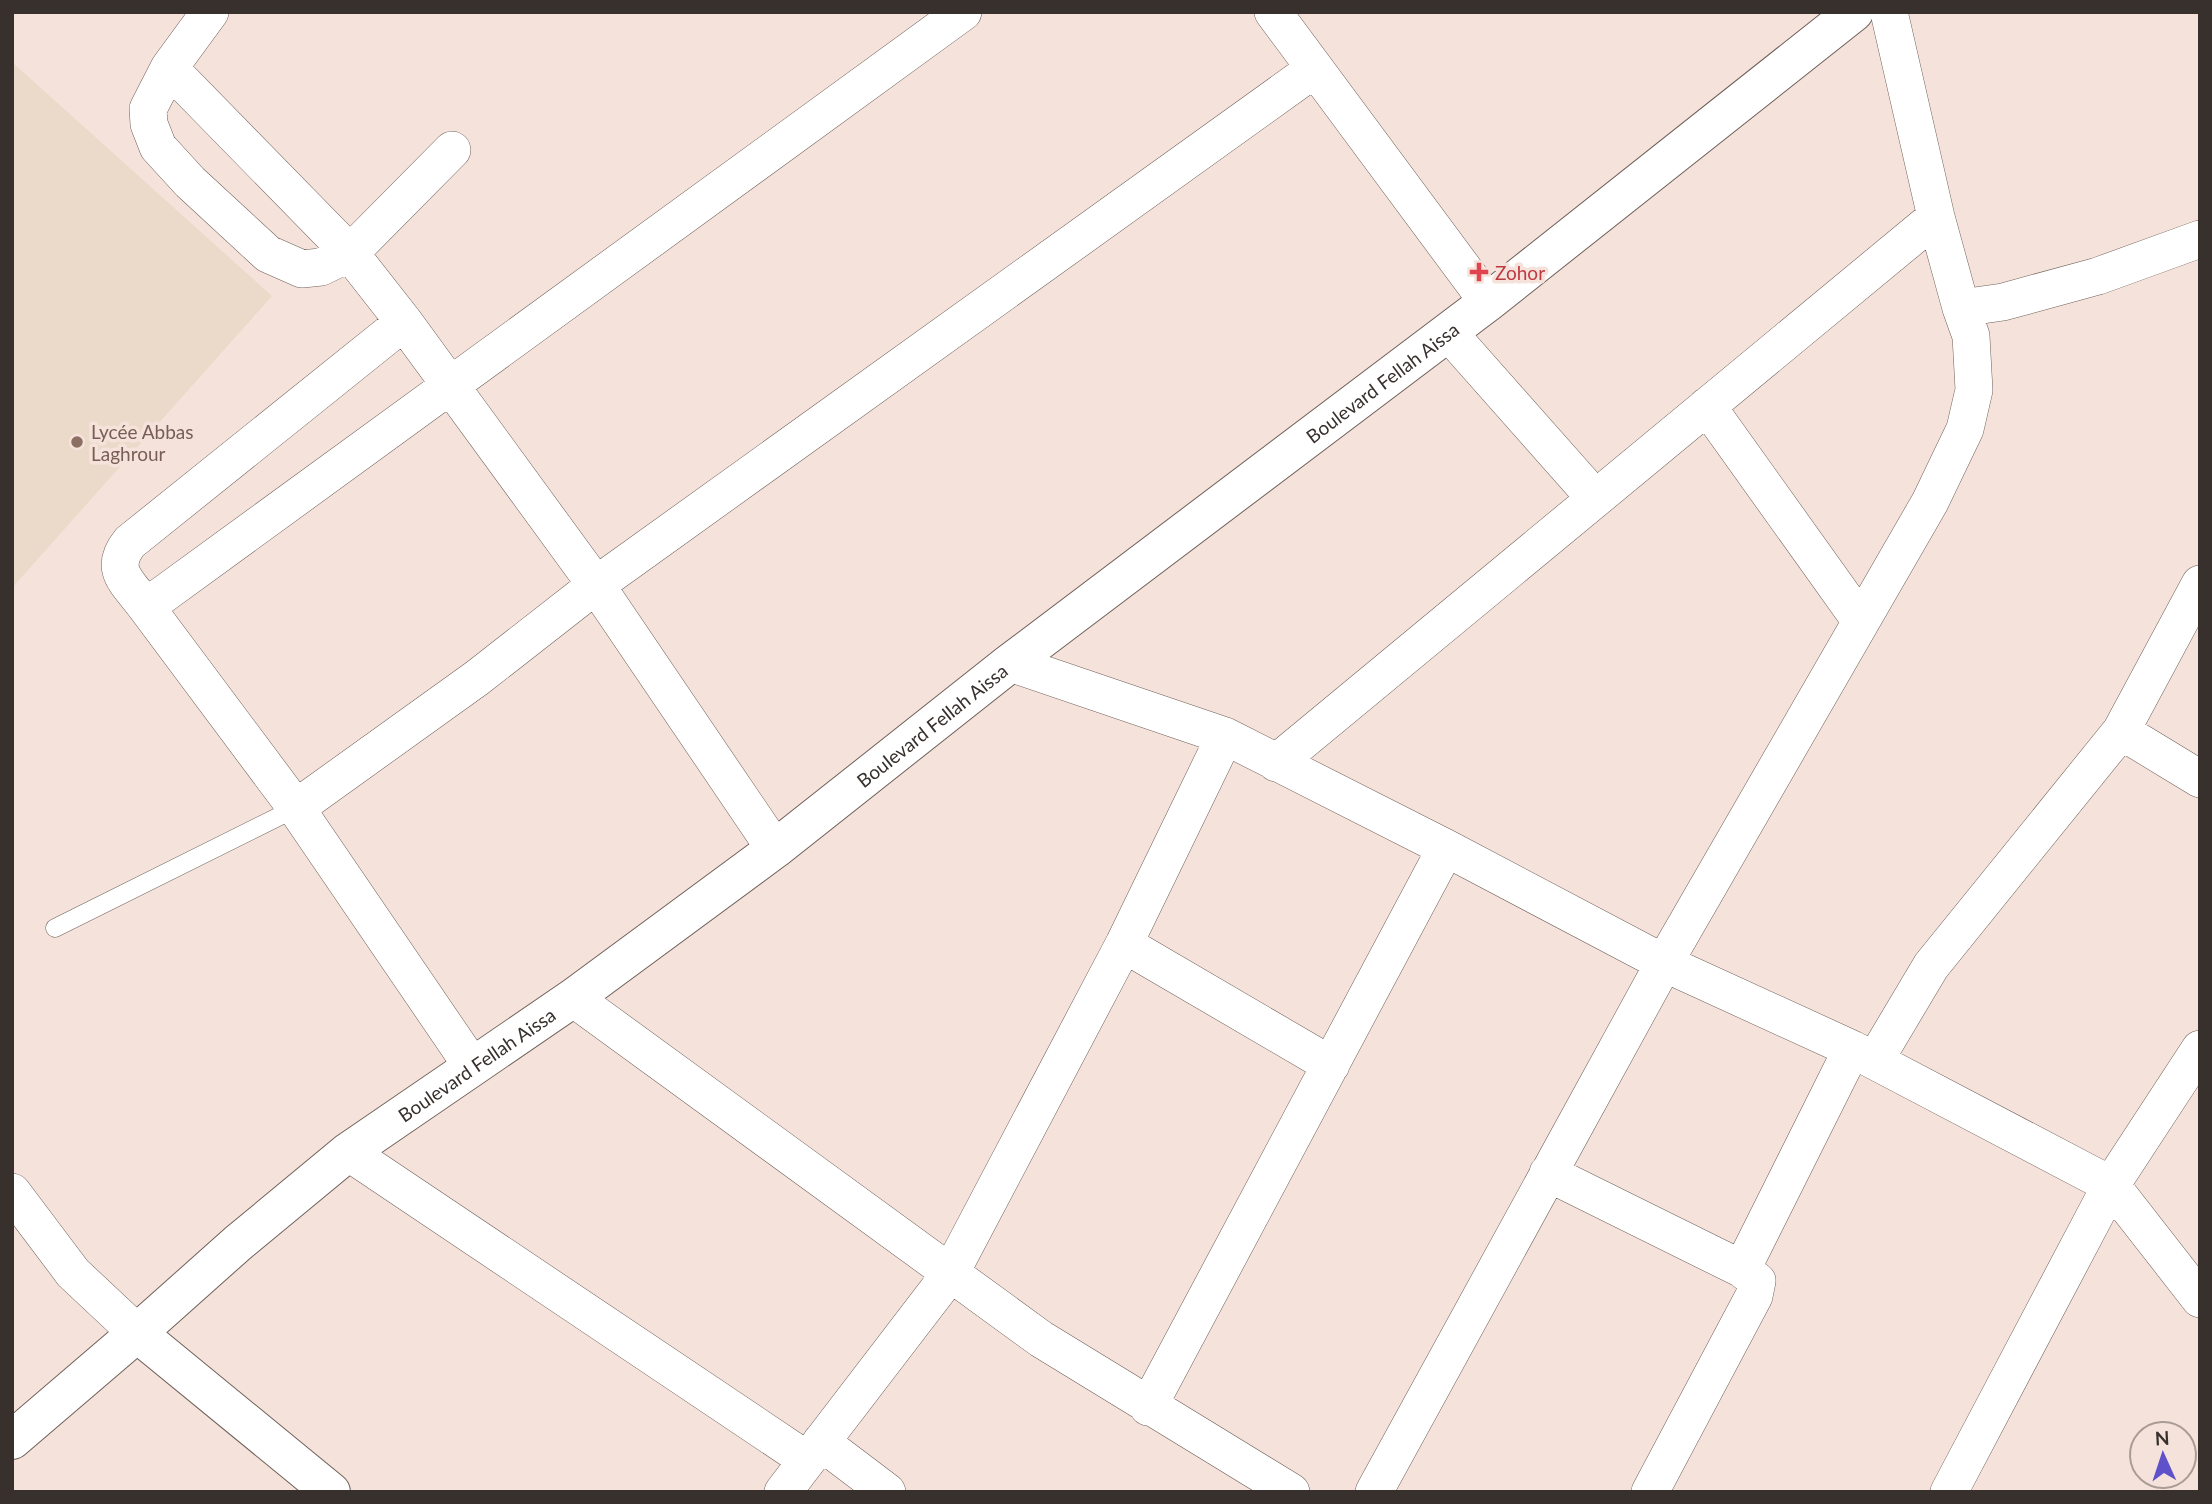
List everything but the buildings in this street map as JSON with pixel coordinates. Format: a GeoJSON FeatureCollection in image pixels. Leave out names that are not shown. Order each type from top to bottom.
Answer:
{"type":"FeatureCollection","features":[{"type":"Feature","properties":{"kind":"street"},"geometry":{"type":"LineString","coordinates":[[210,12],[169,68],[148,108],[149,124],[158,147],[190,182],[268,254],[302,269],[321,267],[350,253],[452,150]]}},
{"type":"Feature","properties":{"kind":"street"},"geometry":{"type":"LineString","coordinates":[[146,607],[963,12]]}},
{"type":"Feature","properties":{"kind":"street"},"geometry":{"type":"LineString","coordinates":[[1273,12],[1488,302]]}},
{"type":"Feature","properties":{"kind":"street","name":"Boulevard Fellah Aissa"},"geometry":{"type":"LineString","coordinates":[[12,1440],[137,1334],[238,1243],[348,1152],[573,999],[775,849],[1010,663],[1488,302],[1854,12]]}},
{"type":"Feature","properties":{"kind":"street"},"geometry":{"type":"LineString","coordinates":[[1374,1492],[1664,963],[1930,502],[1965,429],[1974,390],[1971,336],[1937,217],[1889,12]]}},
{"type":"Feature","properties":{"kind":"street"},"geometry":{"type":"LineString","coordinates":[[169,68],[350,253],[404,322],[596,584],[775,849]]}},
{"type":"Feature","properties":{"kind":"street"},"geometry":{"type":"LineString","coordinates":[[296,808],[477,678],[596,584],[1313,69]]}},
{"type":"Feature","properties":{"kind":"street"},"geometry":{"type":"LineString","coordinates":[[1276,762],[1937,217]]}},
{"type":"Feature","properties":{"kind":"street"},"geometry":{"type":"LineString","coordinates":[[1961,308],[2003,302],[2098,276],[2200,239]]}},
{"type":"Feature","properties":{"kind":"street"},"geometry":{"type":"LineString","coordinates":[[404,322],[130,541],[118,558],[118,564],[120,572],[296,808],[472,1066]]}},
{"type":"Feature","properties":{"kind":"street"},"geometry":{"type":"LineString","coordinates":[[1448,332],[1595,498]]}},
{"type":"Feature","properties":{"kind":"street"},"geometry":{"type":"LineString","coordinates":[[1707,406],[1860,620]]}},
{"type":"Feature","properties":{"kind":"street"},"geometry":{"type":"LineString","coordinates":[[1742,1269],[1864,1055],[1931,966],[2121,731],[2200,584]]}},
{"type":"Feature","properties":{"kind":"street"},"geometry":{"type":"LineString","coordinates":[[1010,663],[1225,736],[1664,963],[1864,1055],[2111,1185],[2200,1299]]}},
{"type":"Feature","properties":{"kind":"street"},"geometry":{"type":"LineString","coordinates":[[2121,731],[2200,779]]}},
{"type":"Feature","properties":{"kind":"street"},"geometry":{"type":"LineString","coordinates":[[783,1492],[950,1274],[1124,944],[1225,736]]}},
{"type":"Feature","properties":{"kind":"street"},"geometry":{"type":"LineString","coordinates":[[1149,1406],[1446,848]]}},
{"type":"Feature","properties":{"kind":"street"},"geometry":{"type":"LineString","coordinates":[[1124,944],[1331,1065]]}},
{"type":"Feature","properties":{"kind":"street"},"geometry":{"type":"LineString","coordinates":[[573,999],[1041,1339],[1291,1492]]}},
{"type":"Feature","properties":{"kind":"street"},"geometry":{"type":"LineString","coordinates":[[1949,1492],[2111,1185],[2200,1049]]}},
{"type":"Feature","properties":{"kind":"street"},"geometry":{"type":"LineString","coordinates":[[348,1152],[814,1451],[887,1492]]}},
{"type":"Feature","properties":{"kind":"street"},"geometry":{"type":"LineString","coordinates":[[1548,1173],[1742,1269],[1754,1276],[1758,1284],[1757,1291],[1650,1492]]}},
{"type":"Feature","properties":{"kind":"street"},"geometry":{"type":"LineString","coordinates":[[12,1192],[73,1273],[137,1334],[331,1492]]}},
{"type":"Feature","properties":{"kind":"lane"},"geometry":{"type":"LineString","coordinates":[[55,929],[296,808]]}},
{"type":"Feature","properties":{"kind":"shaded area","name":"Lycée Abbas Laghrour"},"geometry":{"type":"Polygon","coordinates":[[[12,62],[272,296],[12,588],[12,62]]]}},
{"type":"Feature","properties":{"kind":"place","name":"Zohor"},"geometry":{"type":"Point","coordinates":[1479,272]}},
{"type":"Feature","properties":{"kind":"place","name":"Lycée Abbas Laghrour"},"geometry":{"type":"Point","coordinates":[77,442]}}]}
